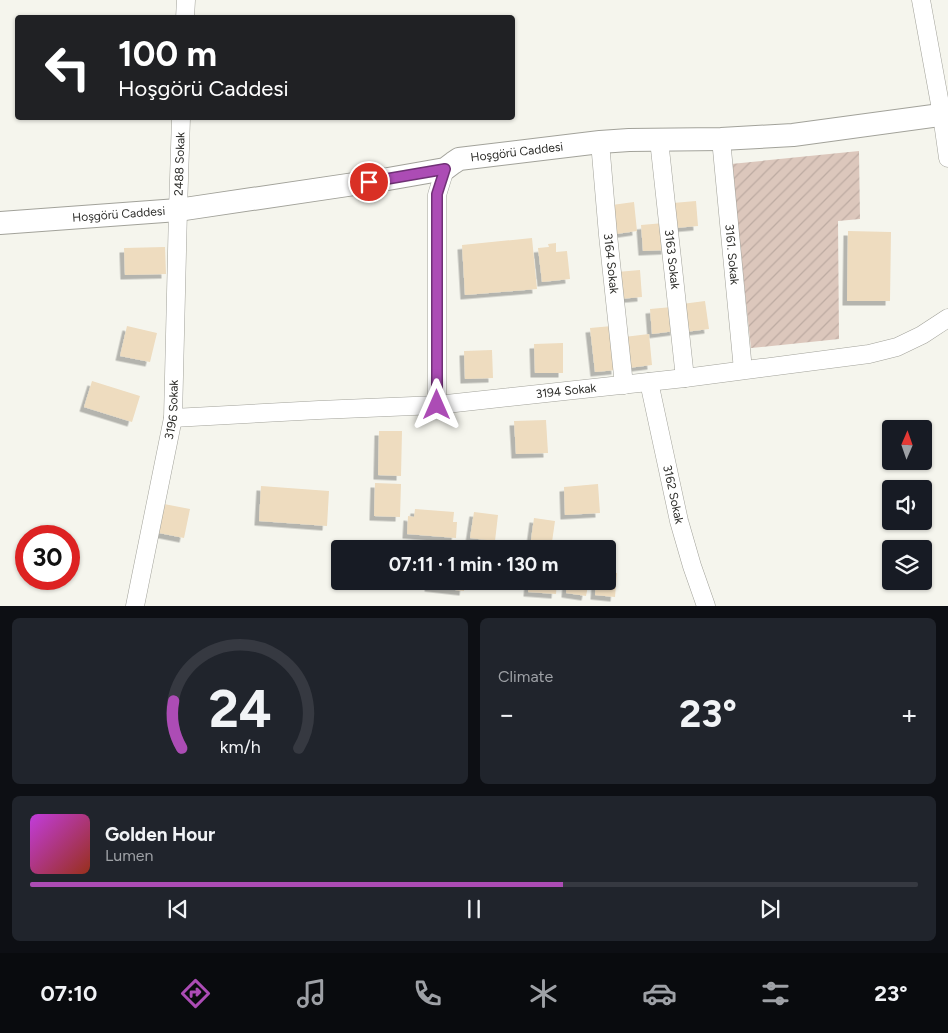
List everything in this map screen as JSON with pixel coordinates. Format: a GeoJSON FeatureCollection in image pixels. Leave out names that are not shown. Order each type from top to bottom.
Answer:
{"type":"FeatureCollection","features":[{"type":"Feature","properties":{"kind":"street"},"geometry":{"type":"LineString","coordinates":[[185,15],[186,0]]}},
{"type":"Feature","properties":{"kind":"street"},"geometry":{"type":"LineString","coordinates":[[921,0],[945,115],[948,158]]}},
{"type":"Feature","properties":{"kind":"street","name":"Hoşgörü Caddesi"},"geometry":{"type":"LineString","coordinates":[[0,223],[178,210],[445,169],[459,159],[600,142],[793,135],[945,115]]}},
{"type":"Feature","properties":{"kind":"street","name":"2488 Sokak"},"geometry":{"type":"LineString","coordinates":[[178,210],[182,120]]}},
{"type":"Feature","properties":{"kind":"street","name":"3161. Sokak"},"geometry":{"type":"LineString","coordinates":[[721,139],[743,370]]}},
{"type":"Feature","properties":{"kind":"street","name":"3163 Sokak"},"geometry":{"type":"LineString","coordinates":[[659,140],[685,378]]}},
{"type":"Feature","properties":{"kind":"street","name":"3164 Sokak"},"geometry":{"type":"LineString","coordinates":[[600,142],[624,385]]}},
{"type":"Feature","properties":{"kind":"street"},"geometry":{"type":"LineString","coordinates":[[437,405],[437,194],[445,169]]}},
{"type":"Feature","properties":{"kind":"street","name":"3196 Sokak"},"geometry":{"type":"LineString","coordinates":[[135,606],[173,418],[178,210]]}},
{"type":"Feature","properties":{"kind":"street","name":"3194 Sokak"},"geometry":{"type":"LineString","coordinates":[[173,418],[437,405],[685,378],[869,354],[897,347],[922,335],[948,318]]}},
{"type":"Feature","properties":{"kind":"street","name":"3162 Sokak"},"geometry":{"type":"LineString","coordinates":[[650,382],[679,521],[706,606]]}},
{"type":"Feature","properties":{"kind":"shaded area"},"geometry":{"type":"Polygon","coordinates":[[[859,151],[860,219],[838,221],[839,339],[751,348],[731,164],[859,151]]]}},
{"type":"Feature","properties":{"kind":"building"},"geometry":{"type":"Polygon","coordinates":[[[696,201],[698,226],[675,228],[673,203],[696,201]]]}},
{"type":"Feature","properties":{"kind":"building"},"geometry":{"type":"Polygon","coordinates":[[[634,202],[637,231],[616,234],[612,205],[634,202]]]}},
{"type":"Feature","properties":{"kind":"building"},"geometry":{"type":"Polygon","coordinates":[[[664,223],[666,250],[643,251],[641,225],[664,223]]]}},
{"type":"Feature","properties":{"kind":"building"},"geometry":{"type":"Polygon","coordinates":[[[848,231],[891,232],[890,301],[847,301],[848,231]]]}},
{"type":"Feature","properties":{"kind":"building"},"geometry":{"type":"Polygon","coordinates":[[[532,238],[537,289],[465,295],[462,245],[532,238]]]}},
{"type":"Feature","properties":{"kind":"building"},"geometry":{"type":"Polygon","coordinates":[[[556,243],[556,252],[567,251],[570,279],[542,282],[538,248],[549,247],[548,244],[556,243]]]}},
{"type":"Feature","properties":{"kind":"building"},"geometry":{"type":"Polygon","coordinates":[[[165,247],[166,274],[125,275],[124,248],[165,247]]]}},
{"type":"Feature","properties":{"kind":"building"},"geometry":{"type":"Polygon","coordinates":[[[640,270],[642,297],[619,299],[617,272],[640,270]]]}},
{"type":"Feature","properties":{"kind":"building"},"geometry":{"type":"Polygon","coordinates":[[[705,301],[709,329],[685,332],[682,304],[705,301]]]}},
{"type":"Feature","properties":{"kind":"building"},"geometry":{"type":"Polygon","coordinates":[[[672,307],[675,331],[652,334],[650,309],[672,307]]]}},
{"type":"Feature","properties":{"kind":"building"},"geometry":{"type":"Polygon","coordinates":[[[127,326],[157,333],[150,362],[120,356],[127,326]]]}},
{"type":"Feature","properties":{"kind":"building"},"geometry":{"type":"Polygon","coordinates":[[[612,326],[616,370],[595,372],[590,328],[612,326]]]}},
{"type":"Feature","properties":{"kind":"building"},"geometry":{"type":"Polygon","coordinates":[[[649,334],[652,365],[628,368],[624,337],[649,334]]]}},
{"type":"Feature","properties":{"kind":"building"},"geometry":{"type":"Polygon","coordinates":[[[563,343],[563,373],[535,373],[534,344],[563,343]]]}},
{"type":"Feature","properties":{"kind":"building"},"geometry":{"type":"Polygon","coordinates":[[[492,350],[493,378],[465,379],[464,351],[492,350]]]}},
{"type":"Feature","properties":{"kind":"building"},"geometry":{"type":"Polygon","coordinates":[[[92,381],[140,396],[132,422],[84,407],[92,381]]]}},
{"type":"Feature","properties":{"kind":"building"},"geometry":{"type":"Polygon","coordinates":[[[546,420],[548,453],[516,454],[514,421],[546,420]]]}},
{"type":"Feature","properties":{"kind":"building"},"geometry":{"type":"Polygon","coordinates":[[[379,431],[402,431],[401,476],[378,475],[379,431]]]}},
{"type":"Feature","properties":{"kind":"building"},"geometry":{"type":"Polygon","coordinates":[[[375,483],[401,484],[400,517],[374,516],[375,483]]]}},
{"type":"Feature","properties":{"kind":"building"},"geometry":{"type":"Polygon","coordinates":[[[598,484],[600,513],[565,515],[564,487],[598,484]]]}},
{"type":"Feature","properties":{"kind":"building"},"geometry":{"type":"Polygon","coordinates":[[[261,486],[329,491],[327,526],[259,521],[261,486]]]}},
{"type":"Feature","properties":{"kind":"building"},"geometry":{"type":"Polygon","coordinates":[[[164,504],[190,509],[184,538],[159,533],[164,504]]]}},
{"type":"Feature","properties":{"kind":"building"},"geometry":{"type":"Polygon","coordinates":[[[415,509],[454,512],[453,522],[457,522],[456,538],[407,534],[408,516],[414,517],[415,509]]]}},
{"type":"Feature","properties":{"kind":"building"},"geometry":{"type":"Polygon","coordinates":[[[474,512],[498,515],[495,540],[470,538],[474,512]]]}},
{"type":"Feature","properties":{"kind":"building"},"geometry":{"type":"Polygon","coordinates":[[[534,518],[555,521],[552,540],[531,540],[534,518]]]}},
{"type":"Feature","properties":{"kind":"building"},"geometry":{"type":"Polygon","coordinates":[[[528,590],[556,590],[556,594],[528,592],[528,590]]]}},
{"type":"Feature","properties":{"kind":"building"},"geometry":{"type":"Polygon","coordinates":[[[566,590],[587,590],[586,596],[566,593],[566,590]]]}},
{"type":"Feature","properties":{"kind":"building"},"geometry":{"type":"Polygon","coordinates":[[[595,590],[616,590],[615,597],[595,595],[595,590]]]}},
{"type":"Feature","properties":{"kind":"route"},"geometry":{"type":"LineString","coordinates":[[369,182],[445,169],[437,194],[437,405]]}}]}
